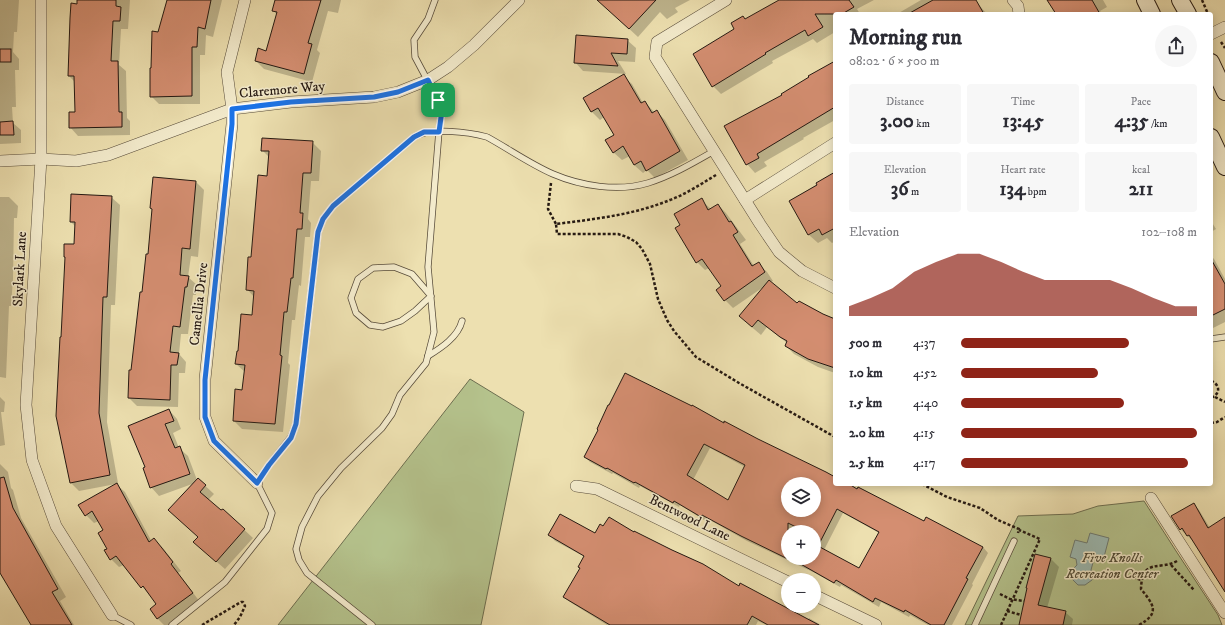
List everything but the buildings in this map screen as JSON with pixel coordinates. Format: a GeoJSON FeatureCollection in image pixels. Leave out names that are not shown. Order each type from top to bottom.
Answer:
{"type":"FeatureCollection","features":[{"type":"Feature","properties":{"kind":"main road"},"geometry":{"type":"LineString","coordinates":[[1145,0],[1151,12]]}},
{"type":"Feature","properties":{"kind":"main road"},"geometry":{"type":"LineString","coordinates":[[1180,0],[1187,12]]}},
{"type":"Feature","properties":{"kind":"main road"},"geometry":{"type":"LineString","coordinates":[[1213,66],[1225,92]]}},
{"type":"Feature","properties":{"kind":"main road"},"geometry":{"type":"LineString","coordinates":[[1213,142],[1225,167]]}},
{"type":"Feature","properties":{"kind":"street","name":"Skylark Lane"},"geometry":{"type":"LineString","coordinates":[[41,0],[41,159],[26,405],[32,460],[56,526],[112,615]]}},
{"type":"Feature","properties":{"kind":"street","name":"Camellia Drive"},"geometry":{"type":"LineString","coordinates":[[246,0],[227,72],[232,109],[232,124],[205,380],[205,417],[214,441],[257,483]]}},
{"type":"Feature","properties":{"kind":"street","name":"Claremore Way"},"geometry":{"type":"LineString","coordinates":[[0,161],[41,159],[76,161],[108,155],[232,109],[291,102],[374,97],[398,92],[428,80],[448,67],[474,45],[519,0]]}},
{"type":"Feature","properties":{"kind":"street"},"geometry":{"type":"LineString","coordinates":[[726,0],[657,42],[655,57],[725,170],[779,252],[802,270],[833,287]]}},
{"type":"Feature","properties":{"kind":"street"},"geometry":{"type":"LineString","coordinates":[[1013,0],[1018,6],[1018,12]]}},
{"type":"Feature","properties":{"kind":"street"},"geometry":{"type":"LineString","coordinates":[[1213,33],[1225,27]]}},
{"type":"Feature","properties":{"kind":"street"},"geometry":{"type":"LineString","coordinates":[[745,200],[833,144]]}},
{"type":"Feature","properties":{"kind":"street","name":"Bentwood Lane"},"geometry":{"type":"LineString","coordinates":[[576,486],[597,489],[781,579]]}},
{"type":"Feature","properties":{"kind":"street"},"geometry":{"type":"LineString","coordinates":[[1151,498],[1225,613]]}},
{"type":"Feature","properties":{"kind":"street"},"geometry":{"type":"LineString","coordinates":[[821,598],[876,625]]}},
{"type":"Feature","properties":{"kind":"lane"},"geometry":{"type":"LineString","coordinates":[[372,625],[307,573],[299,560],[296,549],[302,527],[318,496],[341,468],[382,428],[392,414],[400,395],[426,363],[428,356],[434,332],[428,267],[442,110],[415,57],[414,40],[428,19],[435,0]]}},
{"type":"Feature","properties":{"kind":"lane"},"geometry":{"type":"LineString","coordinates":[[172,625],[225,582],[267,529],[272,513],[257,483],[269,465],[291,438],[296,424],[318,232],[323,219],[333,206],[414,137],[424,132],[477,134],[486,137],[552,173],[584,184],[618,188],[647,183],[679,171],[714,151]]}},
{"type":"Feature","properties":{"kind":"lane"},"geometry":{"type":"LineString","coordinates":[[394,267],[412,274],[431,296],[406,318],[383,327],[370,325],[356,313],[351,298],[358,279],[373,268],[394,267]]}},
{"type":"Feature","properties":{"kind":"lane"},"geometry":{"type":"LineString","coordinates":[[428,356],[442,348],[461,326],[462,321]]}},
{"type":"Feature","properties":{"kind":"lane"},"geometry":{"type":"LineString","coordinates":[[1213,339],[1225,337]]}},
{"type":"Feature","properties":{"kind":"lane"},"geometry":{"type":"LineString","coordinates":[[975,625],[1014,541]]}},
{"type":"Feature","properties":{"kind":"lane"},"geometry":{"type":"LineString","coordinates":[[112,615],[131,625]]}},
{"type":"Feature","properties":{"kind":"path"},"geometry":{"type":"LineString","coordinates":[[1202,0],[1207,12]]}},
{"type":"Feature","properties":{"kind":"path"},"geometry":{"type":"LineString","coordinates":[[556,224],[623,215],[672,200],[725,170]]}},
{"type":"Feature","properties":{"kind":"path"},"geometry":{"type":"LineString","coordinates":[[552,173],[548,209],[556,224],[557,234],[618,234],[636,242],[647,257],[658,299],[664,315],[674,331],[690,351],[739,382],[833,435]]}},
{"type":"Feature","properties":{"kind":"path"},"geometry":{"type":"LineString","coordinates":[[1213,381],[1216,382],[1219,387],[1215,396],[1225,402]]}},
{"type":"Feature","properties":{"kind":"path"},"geometry":{"type":"LineString","coordinates":[[1213,423],[1225,417]]}},
{"type":"Feature","properties":{"kind":"path"},"geometry":{"type":"LineString","coordinates":[[926,486],[946,497],[980,508],[998,520],[1040,539],[1001,625]]}},
{"type":"Feature","properties":{"kind":"path"},"geometry":{"type":"LineString","coordinates":[[1014,541],[1019,530]]}},
{"type":"Feature","properties":{"kind":"path"},"geometry":{"type":"LineString","coordinates":[[1139,625],[1147,621],[1151,616],[1153,609],[1152,603],[1140,589],[1141,580],[1146,571],[1152,566],[1171,565],[1188,555]]}},
{"type":"Feature","properties":{"kind":"path"},"geometry":{"type":"LineString","coordinates":[[1133,577],[1141,580]]}},
{"type":"Feature","properties":{"kind":"path"},"geometry":{"type":"LineString","coordinates":[[991,591],[1013,599],[1024,601]]}},
{"type":"Feature","properties":{"kind":"path"},"geometry":{"type":"LineString","coordinates":[[202,625],[234,605],[243,602],[245,606],[234,625]]}},
{"type":"Feature","properties":{"kind":"path"},"geometry":{"type":"LineString","coordinates":[[1007,611],[1021,615]]}},
{"type":"Feature","properties":{"kind":"green space"},"geometry":{"type":"Polygon","coordinates":[[[470,379],[524,412],[481,625],[278,625],[470,379]]]}},
{"type":"Feature","properties":{"kind":"green space","name":"Five Knolls Recreation Center"},"geometry":{"type":"Polygon","coordinates":[[[1144,501],[1218,615],[1222,625],[965,625],[1018,516],[1073,514],[1098,506],[1144,501]]]}},
{"type":"Feature","properties":{"kind":"water"},"geometry":{"type":"Polygon","coordinates":[[[1090,533],[1109,538],[1104,557],[1095,555],[1091,570],[1092,580],[1085,585],[1078,585],[1073,580],[1071,571],[1077,565],[1076,559],[1070,557],[1075,540],[1087,543],[1090,533]]]}},
{"type":"Feature","properties":{"kind":"route"},"geometry":{"type":"LineString","coordinates":[[428,80],[438,100],[442,110],[439,132],[424,132],[414,137],[333,206],[323,219],[318,232],[296,424],[291,438],[269,465],[257,483],[214,441],[205,417],[205,380],[232,124],[232,109],[291,102],[374,97],[398,92],[428,80]]}}]}
